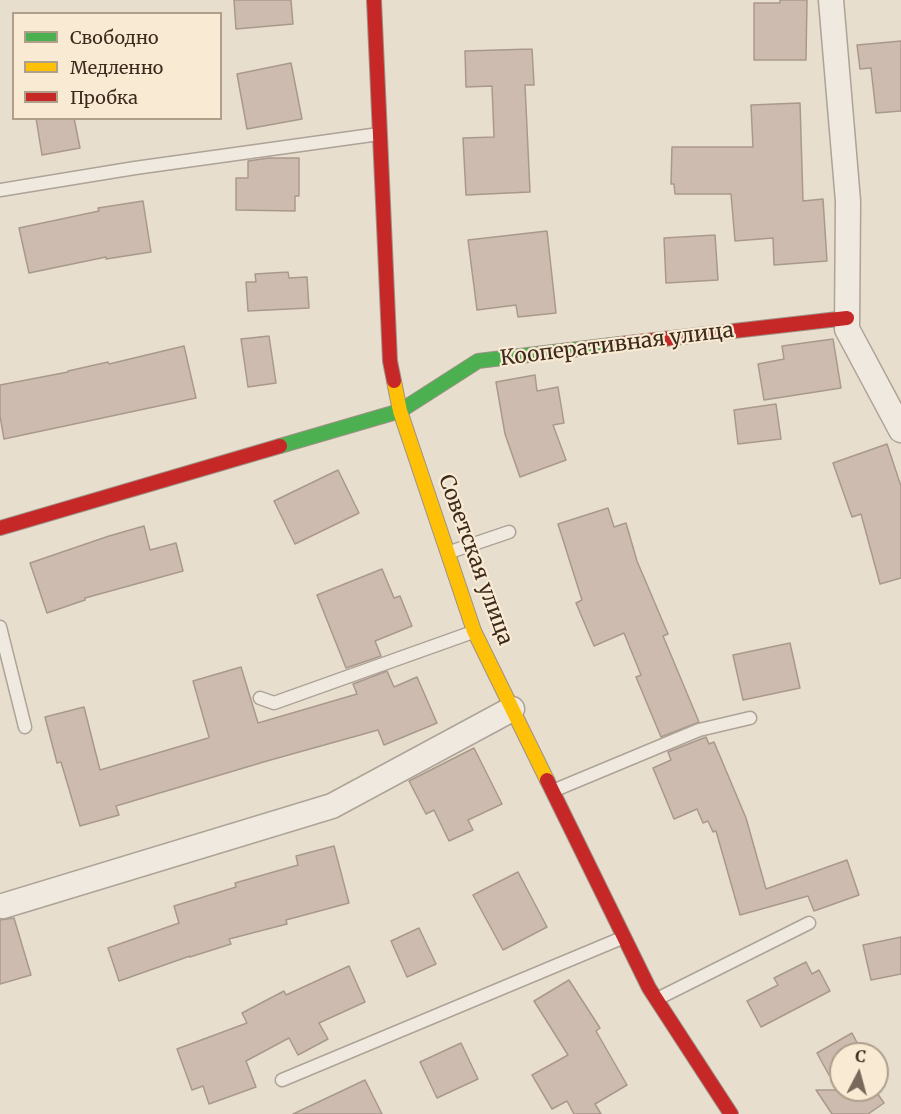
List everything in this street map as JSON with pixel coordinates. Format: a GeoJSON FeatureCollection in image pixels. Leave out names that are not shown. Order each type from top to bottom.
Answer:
{"type":"FeatureCollection","features":[{"type":"Feature","properties":{"kind":"street","name":"Советская улица"},"geometry":{"type":"LineString","coordinates":[[374,0],[390,361],[400,411],[474,632],[624,937],[657,999],[729,1110]]}},
{"type":"Feature","properties":{"kind":"street"},"geometry":{"type":"LineString","coordinates":[[831,0],[848,201],[847,329],[901,430]]}},
{"type":"Feature","properties":{"kind":"street","name":"Кооперативная улица"},"geometry":{"type":"LineString","coordinates":[[0,528],[400,411],[478,361],[848,318]]}},
{"type":"Feature","properties":{"kind":"street"},"geometry":{"type":"LineString","coordinates":[[3,906],[332,806],[512,709]]}},
{"type":"Feature","properties":{"kind":"lane"},"geometry":{"type":"LineString","coordinates":[[0,190],[380,133]]}},
{"type":"Feature","properties":{"kind":"lane"},"geometry":{"type":"LineString","coordinates":[[448,552],[508,532]]}},
{"type":"Feature","properties":{"kind":"lane"},"geometry":{"type":"LineString","coordinates":[[0,627],[25,727]]}},
{"type":"Feature","properties":{"kind":"lane"},"geometry":{"type":"LineString","coordinates":[[260,698],[274,703],[474,632]]}},
{"type":"Feature","properties":{"kind":"lane"},"geometry":{"type":"LineString","coordinates":[[553,791],[699,730],[750,718]]}},
{"type":"Feature","properties":{"kind":"lane"},"geometry":{"type":"LineString","coordinates":[[657,999],[809,923]]}},
{"type":"Feature","properties":{"kind":"lane"},"geometry":{"type":"LineString","coordinates":[[282,1080],[624,937]]}},
{"type":"Feature","properties":{"kind":"lane"},"geometry":{"type":"LineString","coordinates":[[713,1114],[729,1110]]}},
{"type":"Feature","properties":{"kind":"building"},"geometry":{"type":"Polygon","coordinates":[[[234,0],[291,0],[293,24],[236,29],[234,0]]]}},
{"type":"Feature","properties":{"kind":"building"},"geometry":{"type":"Polygon","coordinates":[[[780,0],[807,0],[806,60],[754,60],[754,3],[780,3],[780,0]]]}},
{"type":"Feature","properties":{"kind":"building"},"geometry":{"type":"Polygon","coordinates":[[[901,41],[901,111],[876,113],[871,68],[860,69],[857,45],[901,41]]]}},
{"type":"Feature","properties":{"kind":"building"},"geometry":{"type":"Polygon","coordinates":[[[532,49],[534,85],[525,85],[530,192],[466,195],[463,138],[494,137],[492,86],[466,87],[465,51],[532,49]]]}},
{"type":"Feature","properties":{"kind":"building"},"geometry":{"type":"Polygon","coordinates":[[[291,63],[302,119],[247,129],[237,74],[291,63]]]}},
{"type":"Feature","properties":{"kind":"building"},"geometry":{"type":"Polygon","coordinates":[[[800,103],[803,201],[823,199],[827,261],[774,265],[773,238],[735,241],[731,194],[675,194],[674,184],[671,184],[672,147],[753,147],[751,105],[800,103]]]}},
{"type":"Feature","properties":{"kind":"building"},"geometry":{"type":"Polygon","coordinates":[[[36,120],[74,120],[80,148],[42,155],[36,120]]]}},
{"type":"Feature","properties":{"kind":"building"},"geometry":{"type":"Polygon","coordinates":[[[299,158],[299,196],[295,196],[295,211],[236,210],[236,178],[248,178],[248,161],[299,158]]]}},
{"type":"Feature","properties":{"kind":"building"},"geometry":{"type":"Polygon","coordinates":[[[143,201],[151,252],[106,259],[106,257],[29,273],[19,228],[99,211],[98,208],[143,201]]]}},
{"type":"Feature","properties":{"kind":"building"},"geometry":{"type":"Polygon","coordinates":[[[547,231],[556,313],[518,317],[516,305],[477,310],[468,240],[547,231]]]}},
{"type":"Feature","properties":{"kind":"building"},"geometry":{"type":"Polygon","coordinates":[[[715,235],[718,280],[666,283],[664,238],[715,235]]]}},
{"type":"Feature","properties":{"kind":"building"},"geometry":{"type":"Polygon","coordinates":[[[288,272],[289,278],[307,277],[309,308],[248,311],[246,282],[256,282],[255,274],[288,272]]]}},
{"type":"Feature","properties":{"kind":"building"},"geometry":{"type":"Polygon","coordinates":[[[269,336],[276,383],[248,387],[241,339],[269,336]]]}},
{"type":"Feature","properties":{"kind":"building"},"geometry":{"type":"Polygon","coordinates":[[[833,339],[841,388],[764,400],[758,364],[784,359],[782,346],[833,339]]]}},
{"type":"Feature","properties":{"kind":"building"},"geometry":{"type":"Polygon","coordinates":[[[184,346],[196,398],[4,439],[0,416],[0,385],[108,362],[109,364],[184,346]]]}},
{"type":"Feature","properties":{"kind":"building"},"geometry":{"type":"Polygon","coordinates":[[[535,375],[537,391],[558,387],[564,423],[553,425],[566,460],[520,477],[505,434],[496,382],[535,375]]]}},
{"type":"Feature","properties":{"kind":"building"},"geometry":{"type":"Polygon","coordinates":[[[776,404],[781,439],[738,444],[734,410],[776,404]]]}},
{"type":"Feature","properties":{"kind":"building"},"geometry":{"type":"Polygon","coordinates":[[[887,444],[901,486],[901,578],[880,584],[861,514],[852,517],[833,463],[887,444]]]}},
{"type":"Feature","properties":{"kind":"building"},"geometry":{"type":"Polygon","coordinates":[[[338,470],[359,513],[295,544],[274,501],[338,470]]]}},
{"type":"Feature","properties":{"kind":"building"},"geometry":{"type":"Polygon","coordinates":[[[608,508],[614,527],[626,523],[637,561],[668,634],[663,636],[699,722],[661,737],[636,677],[641,675],[624,633],[594,646],[576,603],[582,600],[558,524],[608,508]]]}},
{"type":"Feature","properties":{"kind":"building"},"geometry":{"type":"Polygon","coordinates":[[[144,526],[150,550],[176,543],[183,571],[85,598],[85,600],[47,613],[30,563],[144,526]]]}},
{"type":"Feature","properties":{"kind":"building"},"geometry":{"type":"Polygon","coordinates":[[[382,569],[394,598],[400,596],[412,626],[375,641],[381,656],[346,668],[317,595],[382,569]]]}},
{"type":"Feature","properties":{"kind":"building"},"geometry":{"type":"Polygon","coordinates":[[[790,643],[800,688],[743,700],[733,655],[790,643]]]}},
{"type":"Feature","properties":{"kind":"building"},"geometry":{"type":"Polygon","coordinates":[[[241,667],[258,723],[357,694],[353,684],[387,671],[394,687],[417,677],[437,723],[384,745],[378,730],[267,761],[116,806],[119,815],[80,826],[61,762],[57,763],[45,717],[84,707],[100,770],[208,738],[193,681],[241,667]]]}},
{"type":"Feature","properties":{"kind":"building"},"geometry":{"type":"Polygon","coordinates":[[[706,737],[709,744],[714,742],[746,818],[766,889],[847,860],[859,895],[814,911],[808,896],[740,915],[716,831],[713,832],[708,821],[703,823],[697,809],[674,819],[653,768],[671,760],[668,752],[706,737]]]}},
{"type":"Feature","properties":{"kind":"building"},"geometry":{"type":"Polygon","coordinates":[[[474,748],[502,804],[468,820],[473,830],[449,841],[434,810],[426,814],[409,781],[474,748]]]}},
{"type":"Feature","properties":{"kind":"building"},"geometry":{"type":"Polygon","coordinates":[[[334,846],[349,903],[286,920],[287,924],[229,939],[231,944],[119,981],[108,948],[179,923],[174,906],[236,887],[235,883],[298,865],[296,856],[334,846]]]}},
{"type":"Feature","properties":{"kind":"building"},"geometry":{"type":"Polygon","coordinates":[[[518,872],[547,927],[503,950],[473,895],[518,872]]]}},
{"type":"Feature","properties":{"kind":"building"},"geometry":{"type":"Polygon","coordinates":[[[14,918],[31,975],[0,984],[0,920],[14,918]]]}},
{"type":"Feature","properties":{"kind":"building"},"geometry":{"type":"Polygon","coordinates":[[[419,928],[436,964],[407,977],[391,941],[419,928]]]}},
{"type":"Feature","properties":{"kind":"building"},"geometry":{"type":"Polygon","coordinates":[[[901,937],[901,974],[871,980],[863,945],[901,937]]]}},
{"type":"Feature","properties":{"kind":"building"},"geometry":{"type":"Polygon","coordinates":[[[806,962],[812,974],[819,970],[830,991],[761,1027],[747,1001],[778,985],[774,978],[806,962]]]}},
{"type":"Feature","properties":{"kind":"building"},"geometry":{"type":"Polygon","coordinates":[[[349,966],[365,1002],[319,1023],[328,1039],[298,1055],[289,1038],[246,1061],[256,1087],[209,1104],[203,1086],[192,1090],[177,1049],[247,1023],[242,1013],[284,991],[286,995],[349,966]]]}},
{"type":"Feature","properties":{"kind":"building"},"geometry":{"type":"Polygon","coordinates":[[[569,980],[600,1028],[596,1031],[627,1085],[595,1104],[601,1114],[574,1114],[567,1101],[552,1109],[532,1075],[568,1055],[534,1001],[569,980]]]}},
{"type":"Feature","properties":{"kind":"building"},"geometry":{"type":"Polygon","coordinates":[[[852,1033],[857,1042],[836,1042],[852,1033]]]}},
{"type":"Feature","properties":{"kind":"building"},"geometry":{"type":"Polygon","coordinates":[[[461,1043],[478,1079],[437,1098],[420,1062],[461,1043]]]}},
{"type":"Feature","properties":{"kind":"building"},"geometry":{"type":"Polygon","coordinates":[[[829,1046],[829,1075],[817,1053],[829,1046]]]}},
{"type":"Feature","properties":{"kind":"building"},"geometry":{"type":"Polygon","coordinates":[[[365,1080],[382,1114],[293,1114],[365,1080]]]}},
{"type":"Feature","properties":{"kind":"building"},"geometry":{"type":"Polygon","coordinates":[[[816,1090],[829,1090],[829,1102],[884,1103],[868,1114],[832,1114],[816,1090]]]}},
{"type":"Feature","properties":{"kind":"traffic: fast"},"geometry":{"type":"LineString","coordinates":[[280,446],[400,411],[478,361],[620,344]]}},
{"type":"Feature","properties":{"kind":"traffic: slow"},"geometry":{"type":"LineString","coordinates":[[394,381],[400,411],[474,631],[547,780]]}},
{"type":"Feature","properties":{"kind":"traffic: jam"},"geometry":{"type":"LineString","coordinates":[[374,0],[390,361],[394,381]]}},
{"type":"Feature","properties":{"kind":"traffic: jam"},"geometry":{"type":"LineString","coordinates":[[620,344],[847,318]]}},
{"type":"Feature","properties":{"kind":"traffic: jam"},"geometry":{"type":"LineString","coordinates":[[0,528],[280,446]]}},
{"type":"Feature","properties":{"kind":"traffic: jam"},"geometry":{"type":"LineString","coordinates":[[547,780],[649,988],[731,1114]]}}]}
